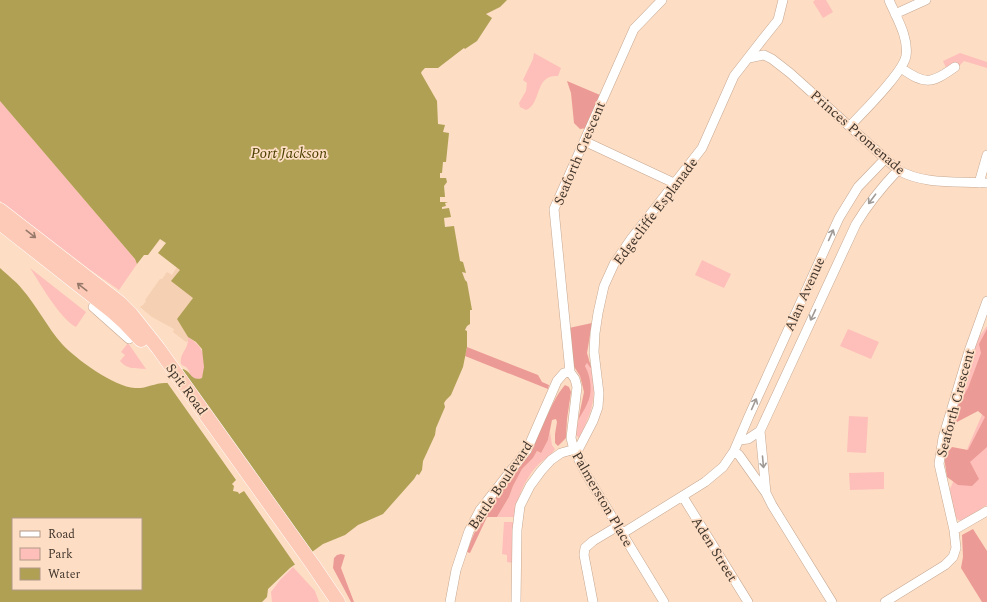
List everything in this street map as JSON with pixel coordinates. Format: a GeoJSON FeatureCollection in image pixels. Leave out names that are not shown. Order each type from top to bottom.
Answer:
{"type":"FeatureCollection","features":[{"type":"Feature","properties":{"kind":"highway","name":"Spit Road"},"geometry":{"type":"LineString","coordinates":[[0,210],[120,303],[131,314],[146,332],[224,454],[338,602]]}},
{"type":"Feature","properties":{"kind":"highway","name":"Spit Road"},"geometry":{"type":"LineString","coordinates":[[0,224],[83,288],[124,322],[167,367]]}},
{"type":"Feature","properties":{"kind":"highway"},"geometry":{"type":"LineString","coordinates":[[310,567],[329,602]]}},
{"type":"Feature","properties":{"kind":"street","name":"Seaforth Crescent"},"geometry":{"type":"LineString","coordinates":[[567,372],[554,209],[634,29],[662,0]]}},
{"type":"Feature","properties":{"kind":"street","name":"Edgecliffe Esplanade"},"geometry":{"type":"LineString","coordinates":[[574,450],[578,448],[585,438],[598,407],[599,393],[594,352],[595,332],[604,286],[614,264],[622,251],[702,148],[734,76],[778,20],[783,0]]}},
{"type":"Feature","properties":{"kind":"street"},"geometry":{"type":"LineString","coordinates":[[850,126],[901,68],[906,56],[906,44],[903,32],[889,0]]}},
{"type":"Feature","properties":{"kind":"street"},"geometry":{"type":"LineString","coordinates":[[895,14],[926,0]]}},
{"type":"Feature","properties":{"kind":"street","name":"Princes Promenade"},"geometry":{"type":"LineString","coordinates":[[749,58],[764,55],[772,59],[850,126],[898,170],[919,179],[983,183]]}},
{"type":"Feature","properties":{"kind":"street"},"geometry":{"type":"LineString","coordinates":[[901,68],[922,81],[931,81],[955,67]]}},
{"type":"Feature","properties":{"kind":"street"},"geometry":{"type":"LineString","coordinates":[[584,142],[674,183]]}},
{"type":"Feature","properties":{"kind":"street"},"geometry":{"type":"LineString","coordinates":[[983,183],[987,155]]}},
{"type":"Feature","properties":{"kind":"street","name":"Alan Avenue"},"geometry":{"type":"LineString","coordinates":[[593,602],[584,555],[585,548],[593,541],[620,530],[683,497],[723,467],[734,451],[839,218],[858,187],[885,159]]}},
{"type":"Feature","properties":{"kind":"street","name":"Alan Avenue"},"geometry":{"type":"LineString","coordinates":[[760,431],[856,224],[883,186],[898,170]]}},
{"type":"Feature","properties":{"kind":"street","name":"Seaforth Crescent"},"geometry":{"type":"LineString","coordinates":[[885,602],[945,565],[954,557],[956,548],[954,530],[939,464],[943,438],[953,401],[987,301]]}},
{"type":"Feature","properties":{"kind":"street"},"geometry":{"type":"LineString","coordinates":[[93,307],[130,339]]}},
{"type":"Feature","properties":{"kind":"street","name":"Palmerston Place"},"geometry":{"type":"LineString","coordinates":[[567,372],[575,379],[577,387],[571,438],[574,450],[586,474],[664,602]]}},
{"type":"Feature","properties":{"kind":"street","name":"Battle Boulevard"},"geometry":{"type":"LineString","coordinates":[[450,602],[456,570],[468,531],[480,510],[527,450],[558,382],[567,372]]}},
{"type":"Feature","properties":{"kind":"street"},"geometry":{"type":"LineString","coordinates":[[739,440],[748,439],[760,431],[766,493]]}},
{"type":"Feature","properties":{"kind":"street"},"geometry":{"type":"LineString","coordinates":[[516,602],[517,530],[520,506],[530,486],[546,465],[557,455],[574,450]]}},
{"type":"Feature","properties":{"kind":"street"},"geometry":{"type":"LineString","coordinates":[[734,451],[739,455],[766,493],[832,602]]}},
{"type":"Feature","properties":{"kind":"street","name":"Aden Street"},"geometry":{"type":"LineString","coordinates":[[683,497],[748,602]]}},
{"type":"Feature","properties":{"kind":"street"},"geometry":{"type":"LineString","coordinates":[[954,530],[987,511]]}},
{"type":"Feature","properties":{"kind":"shaded area"},"geometry":{"type":"Polygon","coordinates":[[[567,81],[600,95],[587,128],[580,129],[574,123],[571,93],[567,81]]]}},
{"type":"Feature","properties":{"kind":"shaded area"},"geometry":{"type":"Polygon","coordinates":[[[177,267],[181,270],[175,277],[193,298],[177,319],[188,337],[189,340],[186,342],[173,332],[174,329],[152,317],[140,307],[146,301],[145,300],[160,279],[162,279],[167,272],[172,275],[177,267]]]}},
{"type":"Feature","properties":{"kind":"shaded area"},"geometry":{"type":"Polygon","coordinates":[[[592,323],[587,353],[592,370],[587,363],[585,366],[589,375],[591,390],[589,400],[578,421],[584,392],[580,376],[573,365],[569,328],[592,323]]]}},
{"type":"Feature","properties":{"kind":"shaded area"},"geometry":{"type":"Polygon","coordinates":[[[987,329],[987,447],[970,462],[979,479],[972,486],[958,485],[947,477],[944,457],[952,447],[968,450],[985,417],[978,411],[957,422],[952,421],[955,410],[968,388],[981,353],[979,344],[987,329]]]}},
{"type":"Feature","properties":{"kind":"shaded area"},"geometry":{"type":"Polygon","coordinates":[[[467,347],[538,375],[542,382],[549,385],[548,389],[465,356],[467,347]]]}},
{"type":"Feature","properties":{"kind":"shaded area"},"geometry":{"type":"Polygon","coordinates":[[[565,385],[569,387],[571,392],[566,438],[558,446],[555,443],[557,422],[556,419],[552,420],[548,440],[541,453],[537,451],[533,458],[522,469],[509,497],[497,517],[487,517],[470,553],[467,552],[482,517],[545,419],[556,397],[565,385]]]}},
{"type":"Feature","properties":{"kind":"shaded area"},"geometry":{"type":"Polygon","coordinates":[[[973,529],[987,551],[987,602],[982,602],[961,568],[963,557],[962,535],[973,529]]]}},
{"type":"Feature","properties":{"kind":"shaded area"},"geometry":{"type":"Polygon","coordinates":[[[341,554],[345,555],[341,568],[354,602],[351,602],[333,568],[334,558],[341,554]]]}},
{"type":"Feature","properties":{"kind":"green space"},"geometry":{"type":"Polygon","coordinates":[[[815,0],[826,0],[833,12],[823,18],[813,2],[815,0]]]}},
{"type":"Feature","properties":{"kind":"green space"},"geometry":{"type":"Polygon","coordinates":[[[534,53],[561,68],[558,76],[550,77],[545,80],[531,107],[526,110],[520,107],[519,103],[526,91],[527,83],[523,80],[533,59],[534,53]]]}},
{"type":"Feature","properties":{"kind":"green space"},"geometry":{"type":"Polygon","coordinates":[[[960,53],[987,62],[987,68],[964,61],[959,66],[947,70],[943,61],[960,53]]]}},
{"type":"Feature","properties":{"kind":"green space"},"geometry":{"type":"Polygon","coordinates":[[[0,101],[135,259],[137,264],[119,290],[0,201],[0,101]]]}},
{"type":"Feature","properties":{"kind":"green space"},"geometry":{"type":"Polygon","coordinates":[[[702,260],[731,274],[724,288],[695,275],[702,260]]]}},
{"type":"Feature","properties":{"kind":"green space"},"geometry":{"type":"Polygon","coordinates":[[[30,268],[86,312],[76,327],[63,317],[30,268]]]}},
{"type":"Feature","properties":{"kind":"green space"},"geometry":{"type":"Polygon","coordinates":[[[987,326],[987,402],[979,401],[959,393],[976,341],[987,326]]]}},
{"type":"Feature","properties":{"kind":"green space"},"geometry":{"type":"Polygon","coordinates":[[[848,329],[879,342],[871,359],[840,346],[848,329]]]}},
{"type":"Feature","properties":{"kind":"green space"},"geometry":{"type":"Polygon","coordinates":[[[188,337],[198,345],[204,354],[205,365],[202,378],[193,378],[189,370],[181,364],[181,357],[187,345],[188,337]]]}},
{"type":"Feature","properties":{"kind":"green space"},"geometry":{"type":"Polygon","coordinates":[[[128,343],[146,369],[129,367],[120,361],[125,355],[121,352],[128,343]]]}},
{"type":"Feature","properties":{"kind":"green space"},"geometry":{"type":"Polygon","coordinates":[[[587,363],[592,373],[594,389],[593,403],[589,417],[579,438],[576,435],[576,428],[589,389],[588,374],[585,366],[587,363]]]}},
{"type":"Feature","properties":{"kind":"green space"},"geometry":{"type":"Polygon","coordinates":[[[987,403],[987,505],[962,521],[958,520],[954,515],[950,489],[987,403]]]}},
{"type":"Feature","properties":{"kind":"green space"},"geometry":{"type":"Polygon","coordinates":[[[849,416],[868,417],[866,453],[847,452],[849,416]]]}},
{"type":"Feature","properties":{"kind":"green space"},"geometry":{"type":"Polygon","coordinates":[[[550,432],[552,445],[555,449],[534,469],[530,475],[519,496],[514,517],[497,517],[509,497],[522,469],[533,458],[537,451],[540,453],[548,440],[550,432]]]}},
{"type":"Feature","properties":{"kind":"green space"},"geometry":{"type":"Polygon","coordinates":[[[884,472],[884,489],[850,490],[849,473],[884,472]]]}},
{"type":"Feature","properties":{"kind":"green space"},"geometry":{"type":"Polygon","coordinates":[[[504,522],[514,522],[514,563],[507,562],[507,555],[502,554],[504,522]]]}},
{"type":"Feature","properties":{"kind":"green space"},"geometry":{"type":"Polygon","coordinates":[[[293,567],[315,591],[319,602],[272,602],[271,592],[293,567]]]}},
{"type":"Feature","properties":{"kind":"water","name":"Port Jackson"},"geometry":{"type":"Polygon","coordinates":[[[0,0],[507,0],[500,7],[486,14],[492,18],[477,41],[465,49],[464,48],[438,68],[425,68],[421,73],[437,101],[438,124],[445,125],[443,132],[449,133],[446,162],[443,162],[442,173],[440,173],[440,178],[446,178],[447,182],[444,186],[445,197],[440,197],[440,202],[448,202],[445,203],[446,206],[442,207],[442,209],[449,208],[451,217],[444,218],[445,227],[454,226],[460,261],[463,262],[466,273],[462,272],[467,282],[472,310],[470,310],[470,324],[465,330],[467,331],[467,347],[463,367],[451,395],[444,403],[445,407],[436,428],[435,435],[423,461],[422,470],[419,475],[417,474],[383,514],[358,525],[345,535],[323,544],[290,568],[268,589],[267,597],[262,602],[0,602],[0,268],[17,283],[62,344],[76,357],[106,378],[126,386],[139,388],[167,383],[183,369],[196,379],[202,378],[204,367],[202,349],[196,342],[188,337],[177,319],[193,298],[171,281],[180,270],[158,253],[166,243],[160,239],[148,255],[144,255],[137,264],[135,259],[0,101],[0,0]]]}},
{"type":"Feature","properties":{"kind":"pier"},"geometry":{"type":"Polygon","coordinates":[[[181,369],[313,554],[296,566],[244,491],[239,494],[238,492],[233,491],[234,486],[232,484],[236,480],[166,381],[181,369]]]}}]}
